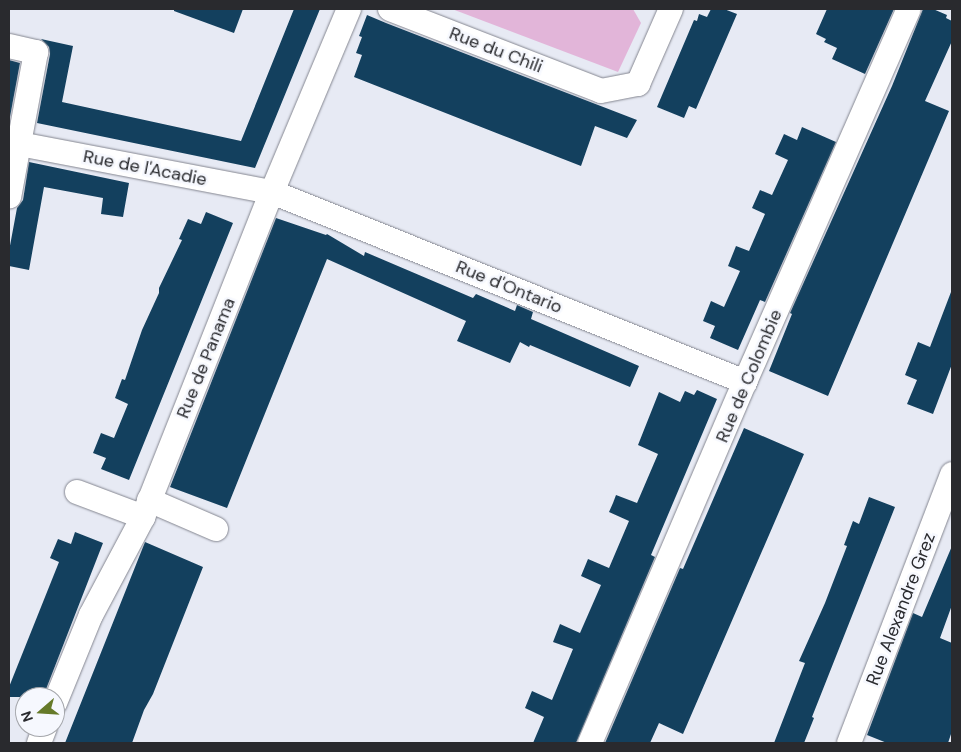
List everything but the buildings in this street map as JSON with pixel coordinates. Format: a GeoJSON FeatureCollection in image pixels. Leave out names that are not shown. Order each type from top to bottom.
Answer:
{"type":"FeatureCollection","features":[{"type":"Feature","properties":{"kind":"street","name":"Rue de Panama"},"geometry":{"type":"LineString","coordinates":[[62,687],[91,615],[146,509],[272,192],[349,9]]}},
{"type":"Feature","properties":{"kind":"street","name":"Rue du Chili"},"geometry":{"type":"LineString","coordinates":[[390,9],[601,91],[638,84],[671,9]]}},
{"type":"Feature","properties":{"kind":"street","name":"Rue de Colombie"},"geometry":{"type":"LineString","coordinates":[[590,743],[745,382],[909,9]]}},
{"type":"Feature","properties":{"kind":"street"},"geometry":{"type":"LineString","coordinates":[[9,46],[36,52],[14,143],[9,197]]}},
{"type":"Feature","properties":{"kind":"street","name":"Rue de l'Acadie"},"geometry":{"type":"LineString","coordinates":[[14,143],[272,192]]}},
{"type":"Feature","properties":{"kind":"street","name":"Rue d'Ontario"},"geometry":{"type":"LineString","coordinates":[[272,192],[745,382]]}},
{"type":"Feature","properties":{"kind":"street","name":"Rue Alexandre Grez"},"geometry":{"type":"LineString","coordinates":[[849,743],[952,474]]}},
{"type":"Feature","properties":{"kind":"street"},"geometry":{"type":"LineString","coordinates":[[77,492],[216,529]]}},
{"type":"Feature","properties":{"kind":"shaded area"},"geometry":{"type":"Polygon","coordinates":[[[452,9],[633,9],[641,23],[618,72],[452,9]]]}}]}
